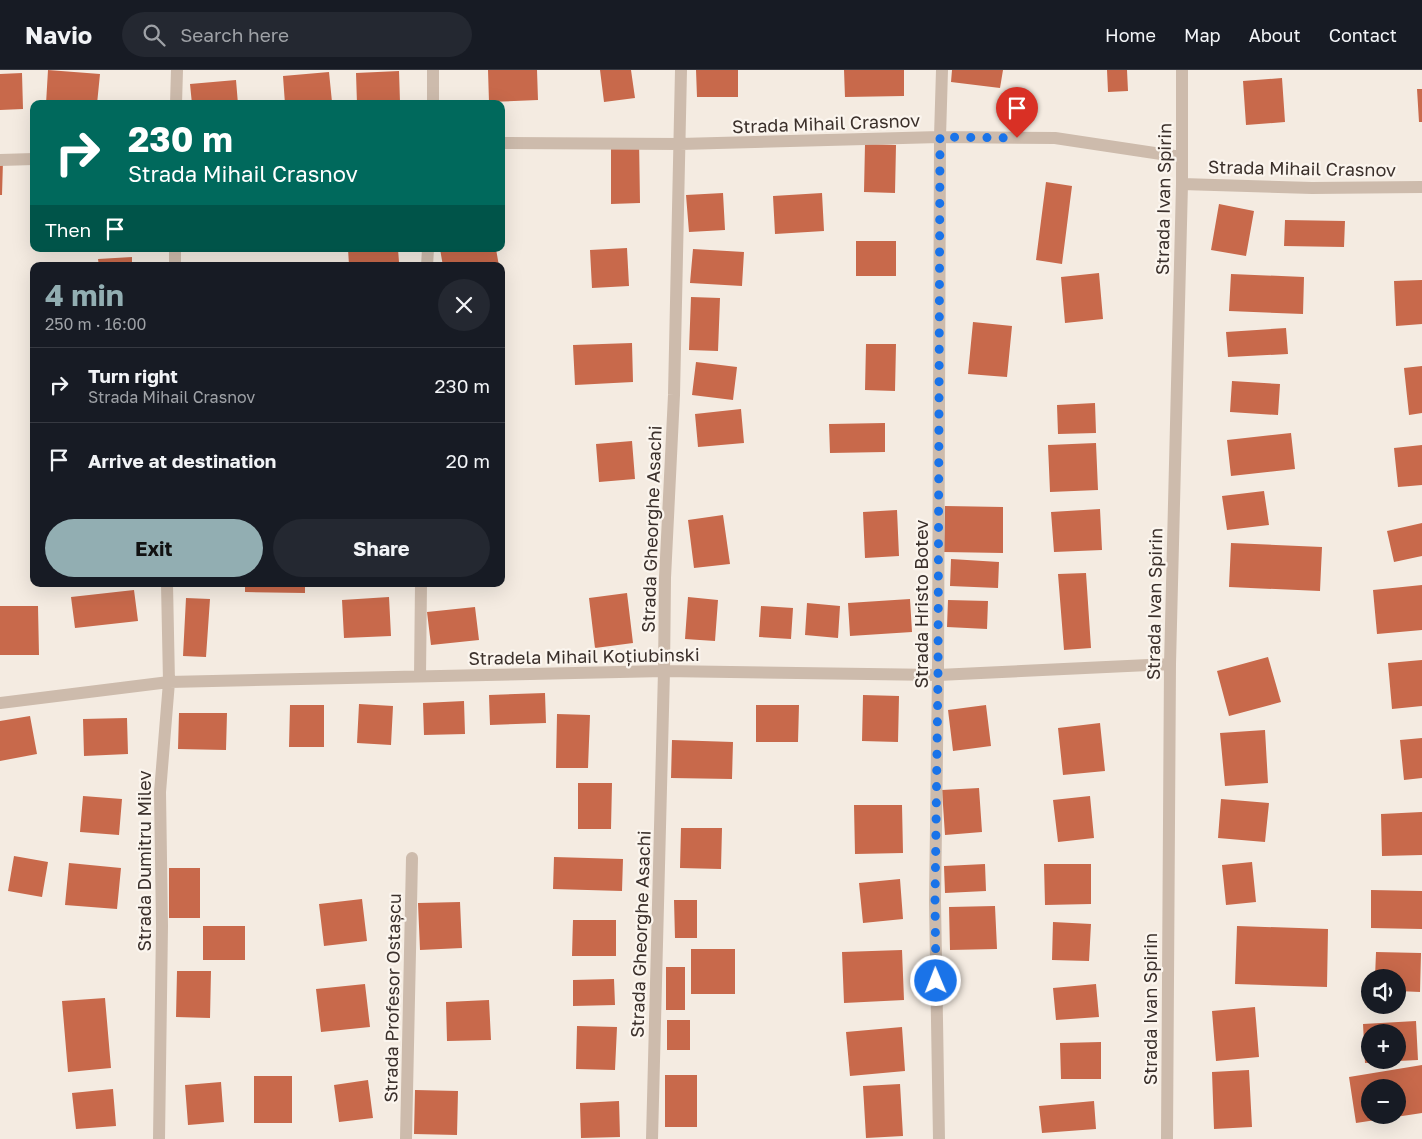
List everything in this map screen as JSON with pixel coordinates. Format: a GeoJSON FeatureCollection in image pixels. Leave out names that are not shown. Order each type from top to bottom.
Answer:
{"type":"FeatureCollection","features":[{"type":"Feature","properties":{"kind":"street"},"geometry":{"type":"LineString","coordinates":[[176,70],[176,100]]}},
{"type":"Feature","properties":{"kind":"street"},"geometry":{"type":"LineString","coordinates":[[433,70],[433,100]]}},
{"type":"Feature","properties":{"kind":"street","name":"Strada Gheorghe Asachi"},"geometry":{"type":"LineString","coordinates":[[652,1139],[665,578],[674,395],[681,70]]}},
{"type":"Feature","properties":{"kind":"street","name":"Strada Hristo Botev"},"geometry":{"type":"LineString","coordinates":[[939,1139],[935,902],[942,70]]}},
{"type":"Feature","properties":{"kind":"street","name":"Strada Ivan Spirin"},"geometry":{"type":"LineString","coordinates":[[1167,1139],[1170,664],[1182,184],[1182,70]]}},
{"type":"Feature","properties":{"kind":"street","name":"Strada Mihail Crasnov"},"geometry":{"type":"LineString","coordinates":[[505,143],[680,144],[940,137],[1055,138],[1181,157]]}},
{"type":"Feature","properties":{"kind":"street"},"geometry":{"type":"LineString","coordinates":[[0,160],[30,160]]}},
{"type":"Feature","properties":{"kind":"street","name":"Strada Mihail Crasnov"},"geometry":{"type":"LineString","coordinates":[[1182,184],[1312,188],[1422,187]]}},
{"type":"Feature","properties":{"kind":"street","name":"Strada Dumitru Milev"},"geometry":{"type":"LineString","coordinates":[[159,1139],[162,926],[160,792],[169,682],[167,587]]}},
{"type":"Feature","properties":{"kind":"street"},"geometry":{"type":"LineString","coordinates":[[420,676],[421,587]]}},
{"type":"Feature","properties":{"kind":"street","name":"Stradela Mihail Koțiubinski"},"geometry":{"type":"LineString","coordinates":[[0,703],[169,682],[664,671],[938,675],[1170,664]]}},
{"type":"Feature","properties":{"kind":"street","name":"Strada Profesor Ostașcu"},"geometry":{"type":"LineString","coordinates":[[406,1139],[412,858]]}},
{"type":"Feature","properties":{"kind":"building"},"geometry":{"type":"Polygon","coordinates":[[[48,70],[100,74],[97,100],[46,100],[48,70]]]}},
{"type":"Feature","properties":{"kind":"building"},"geometry":{"type":"Polygon","coordinates":[[[488,70],[537,70],[538,100],[489,100],[488,70]]]}},
{"type":"Feature","properties":{"kind":"building"},"geometry":{"type":"Polygon","coordinates":[[[600,70],[631,70],[635,98],[604,102],[600,70]]]}},
{"type":"Feature","properties":{"kind":"building"},"geometry":{"type":"Polygon","coordinates":[[[696,70],[738,70],[738,97],[697,97],[696,70]]]}},
{"type":"Feature","properties":{"kind":"building"},"geometry":{"type":"Polygon","coordinates":[[[844,70],[904,70],[904,96],[845,97],[844,70]]]}},
{"type":"Feature","properties":{"kind":"building"},"geometry":{"type":"Polygon","coordinates":[[[952,70],[1003,70],[1000,88],[951,82],[952,70]]]}},
{"type":"Feature","properties":{"kind":"building"},"geometry":{"type":"Polygon","coordinates":[[[1107,70],[1127,70],[1128,91],[1108,92],[1107,70]]]}},
{"type":"Feature","properties":{"kind":"building"},"geometry":{"type":"Polygon","coordinates":[[[399,71],[400,100],[357,100],[356,73],[399,71]]]}},
{"type":"Feature","properties":{"kind":"building"},"geometry":{"type":"Polygon","coordinates":[[[329,72],[332,100],[285,100],[283,76],[329,72]]]}},
{"type":"Feature","properties":{"kind":"building"},"geometry":{"type":"Polygon","coordinates":[[[22,73],[23,109],[0,110],[0,74],[22,73]]]}},
{"type":"Feature","properties":{"kind":"building"},"geometry":{"type":"Polygon","coordinates":[[[1282,78],[1285,122],[1246,125],[1243,81],[1282,78]]]}},
{"type":"Feature","properties":{"kind":"building"},"geometry":{"type":"Polygon","coordinates":[[[236,80],[238,100],[192,100],[190,84],[236,80]]]}},
{"type":"Feature","properties":{"kind":"building"},"geometry":{"type":"Polygon","coordinates":[[[1417,89],[1422,89],[1422,122],[1419,122],[1417,89]]]}},
{"type":"Feature","properties":{"kind":"building"},"geometry":{"type":"Polygon","coordinates":[[[611,139],[639,139],[640,203],[611,204],[611,139]]]}},
{"type":"Feature","properties":{"kind":"building"},"geometry":{"type":"Polygon","coordinates":[[[865,144],[896,145],[895,193],[864,192],[865,144]]]}},
{"type":"Feature","properties":{"kind":"building"},"geometry":{"type":"Polygon","coordinates":[[[0,161],[3,161],[2,195],[0,195],[0,161]]]}},
{"type":"Feature","properties":{"kind":"building"},"geometry":{"type":"Polygon","coordinates":[[[1046,182],[1072,186],[1062,264],[1036,260],[1046,182]]]}},
{"type":"Feature","properties":{"kind":"building"},"geometry":{"type":"Polygon","coordinates":[[[723,193],[725,230],[689,232],[686,195],[723,193]]]}},
{"type":"Feature","properties":{"kind":"building"},"geometry":{"type":"Polygon","coordinates":[[[822,193],[824,231],[775,234],[773,196],[822,193]]]}},
{"type":"Feature","properties":{"kind":"building"},"geometry":{"type":"Polygon","coordinates":[[[1219,204],[1254,211],[1246,256],[1211,250],[1219,204]]]}},
{"type":"Feature","properties":{"kind":"building"},"geometry":{"type":"Polygon","coordinates":[[[1285,220],[1345,221],[1344,247],[1284,246],[1285,220]]]}},
{"type":"Feature","properties":{"kind":"building"},"geometry":{"type":"Polygon","coordinates":[[[856,241],[896,241],[896,276],[856,276],[856,241]]]}},
{"type":"Feature","properties":{"kind":"building"},"geometry":{"type":"Polygon","coordinates":[[[627,248],[629,286],[592,288],[590,250],[627,248]]]}},
{"type":"Feature","properties":{"kind":"building"},"geometry":{"type":"Polygon","coordinates":[[[693,249],[744,252],[742,286],[690,283],[693,249]]]}},
{"type":"Feature","properties":{"kind":"building"},"geometry":{"type":"Polygon","coordinates":[[[348,252],[398,252],[399,262],[349,262],[348,252]]]}},
{"type":"Feature","properties":{"kind":"building"},"geometry":{"type":"Polygon","coordinates":[[[441,252],[497,252],[498,262],[442,262],[441,252]]]}},
{"type":"Feature","properties":{"kind":"building"},"geometry":{"type":"Polygon","coordinates":[[[132,257],[132,262],[98,262],[98,259],[132,257]]]}},
{"type":"Feature","properties":{"kind":"building"},"geometry":{"type":"Polygon","coordinates":[[[1099,273],[1103,319],[1065,323],[1061,277],[1099,273]]]}},
{"type":"Feature","properties":{"kind":"building"},"geometry":{"type":"Polygon","coordinates":[[[1231,274],[1304,277],[1303,314],[1229,311],[1231,274]]]}},
{"type":"Feature","properties":{"kind":"building"},"geometry":{"type":"Polygon","coordinates":[[[1422,280],[1422,324],[1396,326],[1394,281],[1422,280]]]}},
{"type":"Feature","properties":{"kind":"building"},"geometry":{"type":"Polygon","coordinates":[[[691,297],[720,298],[718,351],[689,350],[691,297]]]}},
{"type":"Feature","properties":{"kind":"building"},"geometry":{"type":"Polygon","coordinates":[[[973,322],[1012,326],[1007,377],[968,374],[973,322]]]}},
{"type":"Feature","properties":{"kind":"building"},"geometry":{"type":"Polygon","coordinates":[[[1286,328],[1288,354],[1228,357],[1226,332],[1286,328]]]}},
{"type":"Feature","properties":{"kind":"building"},"geometry":{"type":"Polygon","coordinates":[[[632,343],[633,382],[575,385],[573,345],[632,343]]]}},
{"type":"Feature","properties":{"kind":"building"},"geometry":{"type":"Polygon","coordinates":[[[866,344],[896,344],[895,391],[865,390],[866,344]]]}},
{"type":"Feature","properties":{"kind":"building"},"geometry":{"type":"Polygon","coordinates":[[[696,362],[737,367],[733,400],[692,395],[696,362]]]}},
{"type":"Feature","properties":{"kind":"building"},"geometry":{"type":"Polygon","coordinates":[[[1422,366],[1422,413],[1409,415],[1404,368],[1422,366]]]}},
{"type":"Feature","properties":{"kind":"building"},"geometry":{"type":"Polygon","coordinates":[[[1232,381],[1280,384],[1278,415],[1230,412],[1232,381]]]}},
{"type":"Feature","properties":{"kind":"building"},"geometry":{"type":"Polygon","coordinates":[[[1095,403],[1096,433],[1058,434],[1057,405],[1095,403]]]}},
{"type":"Feature","properties":{"kind":"building"},"geometry":{"type":"Polygon","coordinates":[[[741,409],[744,443],[698,447],[695,414],[741,409]]]}},
{"type":"Feature","properties":{"kind":"building"},"geometry":{"type":"Polygon","coordinates":[[[885,423],[885,452],[830,453],[829,424],[885,423]]]}},
{"type":"Feature","properties":{"kind":"building"},"geometry":{"type":"Polygon","coordinates":[[[1291,433],[1295,469],[1231,476],[1227,440],[1291,433]]]}},
{"type":"Feature","properties":{"kind":"building"},"geometry":{"type":"Polygon","coordinates":[[[632,441],[635,479],[599,482],[596,444],[632,441]]]}},
{"type":"Feature","properties":{"kind":"building"},"geometry":{"type":"Polygon","coordinates":[[[1096,443],[1098,490],[1050,492],[1048,445],[1096,443]]]}},
{"type":"Feature","properties":{"kind":"building"},"geometry":{"type":"Polygon","coordinates":[[[1422,445],[1422,485],[1398,487],[1394,448],[1422,445]]]}},
{"type":"Feature","properties":{"kind":"building"},"geometry":{"type":"Polygon","coordinates":[[[1264,491],[1269,525],[1227,530],[1222,496],[1264,491]]]}},
{"type":"Feature","properties":{"kind":"building"},"geometry":{"type":"Polygon","coordinates":[[[945,506],[1003,507],[1003,553],[944,552],[945,506]]]}},
{"type":"Feature","properties":{"kind":"building"},"geometry":{"type":"Polygon","coordinates":[[[1100,509],[1102,550],[1054,552],[1051,512],[1100,509]]]}},
{"type":"Feature","properties":{"kind":"building"},"geometry":{"type":"Polygon","coordinates":[[[897,510],[899,556],[865,558],[863,512],[897,510]]]}},
{"type":"Feature","properties":{"kind":"building"},"geometry":{"type":"Polygon","coordinates":[[[723,515],[730,564],[694,568],[688,520],[723,515]]]}},
{"type":"Feature","properties":{"kind":"building"},"geometry":{"type":"Polygon","coordinates":[[[1422,523],[1422,556],[1394,562],[1387,531],[1422,523]]]}},
{"type":"Feature","properties":{"kind":"building"},"geometry":{"type":"Polygon","coordinates":[[[1231,543],[1322,547],[1320,591],[1229,587],[1231,543]]]}},
{"type":"Feature","properties":{"kind":"building"},"geometry":{"type":"Polygon","coordinates":[[[951,559],[999,562],[998,588],[950,586],[951,559]]]}},
{"type":"Feature","properties":{"kind":"building"},"geometry":{"type":"Polygon","coordinates":[[[1086,573],[1091,648],[1064,650],[1058,574],[1086,573]]]}},
{"type":"Feature","properties":{"kind":"building"},"geometry":{"type":"Polygon","coordinates":[[[1422,585],[1422,630],[1377,634],[1373,590],[1422,585]]]}},
{"type":"Feature","properties":{"kind":"building"},"geometry":{"type":"Polygon","coordinates":[[[245,587],[305,587],[305,593],[245,592],[245,587]]]}},
{"type":"Feature","properties":{"kind":"building"},"geometry":{"type":"Polygon","coordinates":[[[134,590],[138,621],[75,628],[71,597],[134,590]]]}},
{"type":"Feature","properties":{"kind":"building"},"geometry":{"type":"Polygon","coordinates":[[[627,593],[633,643],[595,648],[589,598],[627,593]]]}},
{"type":"Feature","properties":{"kind":"building"},"geometry":{"type":"Polygon","coordinates":[[[389,597],[391,636],[344,638],[342,600],[389,597]]]}},
{"type":"Feature","properties":{"kind":"building"},"geometry":{"type":"Polygon","coordinates":[[[688,597],[718,600],[715,641],[685,639],[688,597]]]}},
{"type":"Feature","properties":{"kind":"building"},"geometry":{"type":"Polygon","coordinates":[[[186,598],[210,599],[206,657],[183,656],[186,598]]]}},
{"type":"Feature","properties":{"kind":"building"},"geometry":{"type":"Polygon","coordinates":[[[910,599],[912,632],[850,636],[848,603],[910,599]]]}},
{"type":"Feature","properties":{"kind":"building"},"geometry":{"type":"Polygon","coordinates":[[[948,600],[988,601],[987,629],[947,627],[948,600]]]}},
{"type":"Feature","properties":{"kind":"building"},"geometry":{"type":"Polygon","coordinates":[[[807,603],[840,606],[838,638],[805,635],[807,603]]]}},
{"type":"Feature","properties":{"kind":"building"},"geometry":{"type":"Polygon","coordinates":[[[0,606],[38,606],[39,655],[0,655],[0,606]]]}},
{"type":"Feature","properties":{"kind":"building"},"geometry":{"type":"Polygon","coordinates":[[[761,606],[793,608],[791,639],[759,637],[761,606]]]}},
{"type":"Feature","properties":{"kind":"building"},"geometry":{"type":"Polygon","coordinates":[[[475,607],[479,640],[431,645],[427,612],[475,607]]]}},
{"type":"Feature","properties":{"kind":"building"},"geometry":{"type":"Polygon","coordinates":[[[1268,657],[1281,702],[1229,716],[1217,671],[1268,657]]]}},
{"type":"Feature","properties":{"kind":"building"},"geometry":{"type":"Polygon","coordinates":[[[1422,660],[1422,706],[1392,709],[1388,663],[1422,660]]]}},
{"type":"Feature","properties":{"kind":"building"},"geometry":{"type":"Polygon","coordinates":[[[545,693],[546,723],[490,725],[489,695],[545,693]]]}},
{"type":"Feature","properties":{"kind":"building"},"geometry":{"type":"Polygon","coordinates":[[[863,695],[899,696],[898,742],[862,741],[863,695]]]}},
{"type":"Feature","properties":{"kind":"building"},"geometry":{"type":"Polygon","coordinates":[[[464,701],[465,734],[424,735],[423,703],[464,701]]]}},
{"type":"Feature","properties":{"kind":"building"},"geometry":{"type":"Polygon","coordinates":[[[359,704],[393,706],[391,745],[357,743],[359,704]]]}},
{"type":"Feature","properties":{"kind":"building"},"geometry":{"type":"Polygon","coordinates":[[[290,705],[324,705],[324,747],[289,747],[290,705]]]}},
{"type":"Feature","properties":{"kind":"building"},"geometry":{"type":"Polygon","coordinates":[[[756,705],[799,705],[798,742],[756,742],[756,705]]]}},
{"type":"Feature","properties":{"kind":"building"},"geometry":{"type":"Polygon","coordinates":[[[986,705],[991,746],[953,751],[948,710],[986,705]]]}},
{"type":"Feature","properties":{"kind":"building"},"geometry":{"type":"Polygon","coordinates":[[[179,713],[227,713],[226,750],[178,749],[179,713]]]}},
{"type":"Feature","properties":{"kind":"building"},"geometry":{"type":"Polygon","coordinates":[[[557,714],[590,715],[588,768],[556,768],[557,714]]]}},
{"type":"Feature","properties":{"kind":"building"},"geometry":{"type":"Polygon","coordinates":[[[30,716],[37,754],[0,761],[0,721],[30,716]]]}},
{"type":"Feature","properties":{"kind":"building"},"geometry":{"type":"Polygon","coordinates":[[[127,718],[128,754],[84,756],[83,719],[127,718]]]}},
{"type":"Feature","properties":{"kind":"building"},"geometry":{"type":"Polygon","coordinates":[[[1100,723],[1105,771],[1063,775],[1058,728],[1100,723]]]}},
{"type":"Feature","properties":{"kind":"building"},"geometry":{"type":"Polygon","coordinates":[[[1265,730],[1268,783],[1225,786],[1220,733],[1265,730]]]}},
{"type":"Feature","properties":{"kind":"building"},"geometry":{"type":"Polygon","coordinates":[[[1422,738],[1422,778],[1404,780],[1400,740],[1422,738]]]}},
{"type":"Feature","properties":{"kind":"building"},"geometry":{"type":"Polygon","coordinates":[[[672,740],[733,742],[732,779],[671,778],[672,740]]]}},
{"type":"Feature","properties":{"kind":"building"},"geometry":{"type":"Polygon","coordinates":[[[578,783],[612,783],[611,829],[578,829],[578,783]]]}},
{"type":"Feature","properties":{"kind":"building"},"geometry":{"type":"Polygon","coordinates":[[[979,788],[982,832],[945,835],[942,790],[979,788]]]}},
{"type":"Feature","properties":{"kind":"building"},"geometry":{"type":"Polygon","coordinates":[[[83,796],[122,799],[119,835],[80,832],[83,796]]]}},
{"type":"Feature","properties":{"kind":"building"},"geometry":{"type":"Polygon","coordinates":[[[1090,796],[1094,838],[1058,842],[1053,800],[1090,796]]]}},
{"type":"Feature","properties":{"kind":"building"},"geometry":{"type":"Polygon","coordinates":[[[1221,799],[1269,803],[1265,842],[1218,838],[1221,799]]]}},
{"type":"Feature","properties":{"kind":"building"},"geometry":{"type":"Polygon","coordinates":[[[854,805],[902,805],[903,853],[855,854],[854,805]]]}},
{"type":"Feature","properties":{"kind":"building"},"geometry":{"type":"Polygon","coordinates":[[[1422,812],[1422,855],[1382,856],[1381,814],[1422,812]]]}},
{"type":"Feature","properties":{"kind":"building"},"geometry":{"type":"Polygon","coordinates":[[[681,828],[722,828],[721,869],[680,868],[681,828]]]}},
{"type":"Feature","properties":{"kind":"building"},"geometry":{"type":"Polygon","coordinates":[[[14,856],[48,862],[42,897],[8,891],[14,856]]]}},
{"type":"Feature","properties":{"kind":"building"},"geometry":{"type":"Polygon","coordinates":[[[554,857],[623,859],[622,891],[553,889],[554,857]]]}},
{"type":"Feature","properties":{"kind":"building"},"geometry":{"type":"Polygon","coordinates":[[[1252,862],[1256,902],[1226,905],[1222,865],[1252,862]]]}},
{"type":"Feature","properties":{"kind":"building"},"geometry":{"type":"Polygon","coordinates":[[[69,863],[121,868],[117,909],[65,905],[69,863]]]}},
{"type":"Feature","properties":{"kind":"building"},"geometry":{"type":"Polygon","coordinates":[[[985,864],[986,891],[945,893],[944,866],[985,864]]]}},
{"type":"Feature","properties":{"kind":"building"},"geometry":{"type":"Polygon","coordinates":[[[1044,864],[1091,864],[1091,904],[1045,905],[1044,864]]]}},
{"type":"Feature","properties":{"kind":"building"},"geometry":{"type":"Polygon","coordinates":[[[169,868],[200,868],[200,918],[169,918],[169,868]]]}},
{"type":"Feature","properties":{"kind":"building"},"geometry":{"type":"Polygon","coordinates":[[[900,879],[903,919],[863,923],[859,883],[900,879]]]}},
{"type":"Feature","properties":{"kind":"building"},"geometry":{"type":"Polygon","coordinates":[[[1371,890],[1422,891],[1422,929],[1371,928],[1371,890]]]}},
{"type":"Feature","properties":{"kind":"building"},"geometry":{"type":"Polygon","coordinates":[[[362,899],[367,941],[324,946],[319,904],[362,899]]]}},
{"type":"Feature","properties":{"kind":"building"},"geometry":{"type":"Polygon","coordinates":[[[674,900],[697,900],[697,938],[675,938],[674,900]]]}},
{"type":"Feature","properties":{"kind":"building"},"geometry":{"type":"Polygon","coordinates":[[[460,902],[462,948],[420,950],[418,903],[460,902]]]}},
{"type":"Feature","properties":{"kind":"building"},"geometry":{"type":"Polygon","coordinates":[[[995,906],[997,949],[950,950],[949,907],[995,906]]]}},
{"type":"Feature","properties":{"kind":"building"},"geometry":{"type":"Polygon","coordinates":[[[573,920],[616,920],[616,956],[572,956],[573,920]]]}},
{"type":"Feature","properties":{"kind":"building"},"geometry":{"type":"Polygon","coordinates":[[[1053,922],[1091,924],[1089,961],[1052,960],[1053,922]]]}},
{"type":"Feature","properties":{"kind":"building"},"geometry":{"type":"Polygon","coordinates":[[[203,926],[245,926],[245,960],[203,960],[203,926]]]}},
{"type":"Feature","properties":{"kind":"building"},"geometry":{"type":"Polygon","coordinates":[[[1237,926],[1328,929],[1327,987],[1235,984],[1237,926]]]}},
{"type":"Feature","properties":{"kind":"building"},"geometry":{"type":"Polygon","coordinates":[[[691,949],[735,949],[735,994],[691,994],[691,949]]]}},
{"type":"Feature","properties":{"kind":"building"},"geometry":{"type":"Polygon","coordinates":[[[902,950],[904,1000],[844,1003],[842,952],[902,950]]]}},
{"type":"Feature","properties":{"kind":"building"},"geometry":{"type":"Polygon","coordinates":[[[1376,952],[1421,953],[1420,992],[1406,991],[1406,969],[1375,969],[1376,952]]]}},
{"type":"Feature","properties":{"kind":"building"},"geometry":{"type":"Polygon","coordinates":[[[666,967],[685,967],[685,1010],[666,1010],[666,967]]]}},
{"type":"Feature","properties":{"kind":"building"},"geometry":{"type":"Polygon","coordinates":[[[177,971],[211,971],[210,1018],[176,1017],[177,971]]]}},
{"type":"Feature","properties":{"kind":"building"},"geometry":{"type":"Polygon","coordinates":[[[614,979],[615,1005],[573,1006],[573,980],[614,979]]]}},
{"type":"Feature","properties":{"kind":"building"},"geometry":{"type":"Polygon","coordinates":[[[365,984],[370,1027],[321,1032],[316,989],[365,984]]]}},
{"type":"Feature","properties":{"kind":"building"},"geometry":{"type":"Polygon","coordinates":[[[1096,984],[1099,1017],[1056,1020],[1053,988],[1096,984]]]}},
{"type":"Feature","properties":{"kind":"building"},"geometry":{"type":"Polygon","coordinates":[[[105,998],[111,1068],[68,1072],[62,1001],[105,998]]]}},
{"type":"Feature","properties":{"kind":"building"},"geometry":{"type":"Polygon","coordinates":[[[489,1000],[491,1040],[447,1041],[446,1002],[489,1000]]]}},
{"type":"Feature","properties":{"kind":"building"},"geometry":{"type":"Polygon","coordinates":[[[1255,1007],[1259,1057],[1216,1061],[1212,1011],[1255,1007]]]}},
{"type":"Feature","properties":{"kind":"building"},"geometry":{"type":"Polygon","coordinates":[[[667,1020],[690,1020],[690,1050],[667,1050],[667,1020]]]}},
{"type":"Feature","properties":{"kind":"building"},"geometry":{"type":"Polygon","coordinates":[[[1416,1021],[1418,1060],[1406,1061],[1406,1024],[1363,1024],[1416,1021]]]}},
{"type":"Feature","properties":{"kind":"building"},"geometry":{"type":"Polygon","coordinates":[[[577,1026],[617,1027],[615,1070],[576,1069],[577,1026]]]}},
{"type":"Feature","properties":{"kind":"building"},"geometry":{"type":"Polygon","coordinates":[[[902,1027],[905,1071],[850,1076],[846,1032],[902,1027]]]}},
{"type":"Feature","properties":{"kind":"building"},"geometry":{"type":"Polygon","coordinates":[[[1101,1042],[1101,1079],[1061,1079],[1060,1043],[1101,1042]]]}},
{"type":"Feature","properties":{"kind":"building"},"geometry":{"type":"Polygon","coordinates":[[[1422,1065],[1422,1113],[1406,1115],[1406,1079],[1361,1079],[1361,1122],[1356,1123],[1349,1077],[1422,1065]]]}},
{"type":"Feature","properties":{"kind":"building"},"geometry":{"type":"Polygon","coordinates":[[[1249,1070],[1252,1127],[1214,1129],[1212,1072],[1249,1070]]]}},
{"type":"Feature","properties":{"kind":"building"},"geometry":{"type":"Polygon","coordinates":[[[665,1075],[697,1075],[697,1127],[665,1127],[665,1075]]]}},
{"type":"Feature","properties":{"kind":"building"},"geometry":{"type":"Polygon","coordinates":[[[254,1076],[292,1076],[292,1123],[254,1123],[254,1076]]]}},
{"type":"Feature","properties":{"kind":"building"},"geometry":{"type":"Polygon","coordinates":[[[368,1080],[373,1118],[339,1122],[334,1085],[368,1080]]]}},
{"type":"Feature","properties":{"kind":"building"},"geometry":{"type":"Polygon","coordinates":[[[221,1082],[224,1122],[188,1125],[185,1085],[221,1082]]]}},
{"type":"Feature","properties":{"kind":"building"},"geometry":{"type":"Polygon","coordinates":[[[900,1084],[903,1136],[866,1138],[863,1086],[900,1084]]]}},
{"type":"Feature","properties":{"kind":"building"},"geometry":{"type":"Polygon","coordinates":[[[113,1089],[116,1126],[76,1129],[72,1093],[113,1089]]]}},
{"type":"Feature","properties":{"kind":"building"},"geometry":{"type":"Polygon","coordinates":[[[415,1090],[458,1091],[457,1135],[414,1134],[415,1090]]]}},
{"type":"Feature","properties":{"kind":"building"},"geometry":{"type":"Polygon","coordinates":[[[619,1101],[620,1137],[581,1138],[580,1103],[619,1101]]]}},
{"type":"Feature","properties":{"kind":"building"},"geometry":{"type":"Polygon","coordinates":[[[1094,1101],[1096,1129],[1042,1133],[1039,1106],[1094,1101]]]}},
{"type":"Feature","properties":{"kind":"route"},"geometry":{"type":"LineString","coordinates":[[936,981],[940,137],[1017,138]]}}]}
